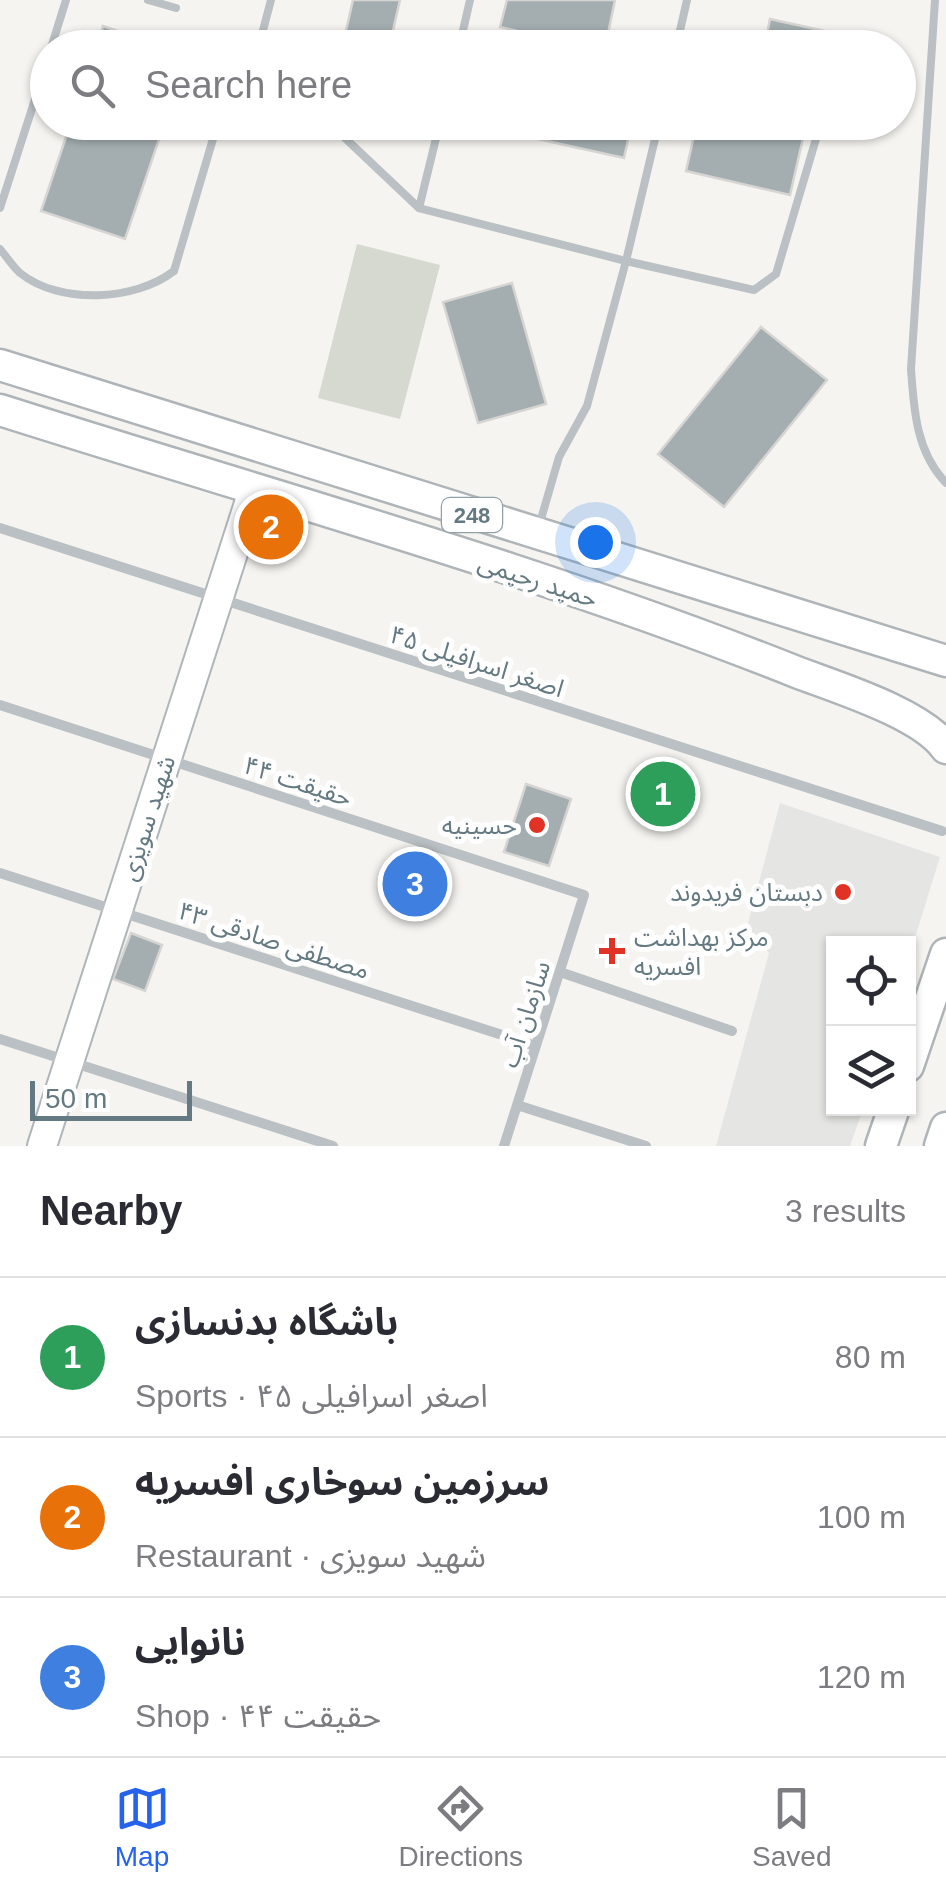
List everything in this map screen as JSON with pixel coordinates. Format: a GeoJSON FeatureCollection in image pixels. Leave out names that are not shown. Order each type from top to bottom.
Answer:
{"type":"FeatureCollection","features":[{"type":"Feature","properties":{"kind":"main road","name":"حمید رحیمی"},"geometry":{"type":"LineString","coordinates":[[0,365],[946,661]]}},
{"type":"Feature","properties":{"kind":"main road","name":"حمید رحیمی"},"geometry":{"type":"LineString","coordinates":[[0,410],[527,575],[715,639],[899,713],[946,748]]}},
{"type":"Feature","properties":{"kind":"main road"},"geometry":{"type":"LineString","coordinates":[[253,490],[265,450]]}},
{"type":"Feature","properties":{"kind":"main road","name":"شهید سویزی"},"geometry":{"type":"LineString","coordinates":[[42,1146],[253,490]]}},
{"type":"Feature","properties":{"kind":"main road"},"geometry":{"type":"LineString","coordinates":[[527,575],[536,535]]}},
{"type":"Feature","properties":{"kind":"main road"},"geometry":{"type":"LineString","coordinates":[[916,1042],[946,954]]}},
{"type":"Feature","properties":{"kind":"main road"},"geometry":{"type":"LineString","coordinates":[[882,1146],[891,1116]]}},
{"type":"Feature","properties":{"kind":"main road"},"geometry":{"type":"LineString","coordinates":[[940,1146],[946,1128]]}},
{"type":"Feature","properties":{"kind":"street","name":"اصغر اسرافیلی ۴۵"},"geometry":{"type":"LineString","coordinates":[[0,528],[942,831]]}},
{"type":"Feature","properties":{"kind":"street","name":"حقیقت ۴۴"},"geometry":{"type":"LineString","coordinates":[[0,705],[584,895]]}},
{"type":"Feature","properties":{"kind":"street","name":"مصطفی صادقی ۴۳"},"geometry":{"type":"LineString","coordinates":[[0,873],[536,1046]]}},
{"type":"Feature","properties":{"kind":"street","name":"سازمان آب"},"geometry":{"type":"LineString","coordinates":[[504,1146],[584,895]]}},
{"type":"Feature","properties":{"kind":"street"},"geometry":{"type":"LineString","coordinates":[[560,972],[732,1031]]}},
{"type":"Feature","properties":{"kind":"street"},"geometry":{"type":"LineString","coordinates":[[0,1039],[333,1146]]}},
{"type":"Feature","properties":{"kind":"street"},"geometry":{"type":"LineString","coordinates":[[517,1106],[646,1146]]}},
{"type":"Feature","properties":{"kind":"lane"},"geometry":{"type":"LineString","coordinates":[[57,30],[66,0]]}},
{"type":"Feature","properties":{"kind":"lane"},"geometry":{"type":"LineString","coordinates":[[148,0],[176,8]]}},
{"type":"Feature","properties":{"kind":"lane"},"geometry":{"type":"LineString","coordinates":[[266,30],[271,0]]}},
{"type":"Feature","properties":{"kind":"lane"},"geometry":{"type":"LineString","coordinates":[[463,30],[470,0]]}},
{"type":"Feature","properties":{"kind":"lane"},"geometry":{"type":"LineString","coordinates":[[680,30],[687,0]]}},
{"type":"Feature","properties":{"kind":"lane"},"geometry":{"type":"LineString","coordinates":[[935,0],[911,369],[916,430],[946,483]]}},
{"type":"Feature","properties":{"kind":"lane"},"geometry":{"type":"LineString","coordinates":[[0,208],[30,115]]}},
{"type":"Feature","properties":{"kind":"lane"},"geometry":{"type":"LineString","coordinates":[[0,249],[20,273],[52,290],[120,294],[158,284],[174,271],[213,140]]}},
{"type":"Feature","properties":{"kind":"lane"},"geometry":{"type":"LineString","coordinates":[[347,140],[419,208],[754,290],[776,274],[816,140]]}},
{"type":"Feature","properties":{"kind":"lane"},"geometry":{"type":"LineString","coordinates":[[419,208],[436,140]]}},
{"type":"Feature","properties":{"kind":"lane"},"geometry":{"type":"LineString","coordinates":[[536,535],[559,456],[587,406],[654,140]]}},
{"type":"Feature","properties":{"kind":"shaded area"},"geometry":{"type":"Polygon","coordinates":[[[357,244],[440,265],[400,419],[318,398],[357,244]]]}},
{"type":"Feature","properties":{"kind":"shaded area"},"geometry":{"type":"Polygon","coordinates":[[[780,803],[940,857],[916,936],[826,936],[826,1116],[861,1116],[850,1146],[716,1146],[769,953],[747,927],[780,803]]]}},
{"type":"Feature","properties":{"kind":"building"},"geometry":{"type":"Polygon","coordinates":[[[353,0],[400,0],[393,30],[346,30],[353,0]]]}},
{"type":"Feature","properties":{"kind":"building"},"geometry":{"type":"Polygon","coordinates":[[[507,0],[615,0],[609,30],[500,27],[507,0]]]}},
{"type":"Feature","properties":{"kind":"building"},"geometry":{"type":"Polygon","coordinates":[[[770,19],[820,30],[768,30],[770,19]]]}},
{"type":"Feature","properties":{"kind":"building"},"geometry":{"type":"Polygon","coordinates":[[[65,140],[159,140],[125,239],[41,211],[65,140]]]}},
{"type":"Feature","properties":{"kind":"building"},"geometry":{"type":"Polygon","coordinates":[[[543,140],[628,140],[624,158],[543,140]]]}},
{"type":"Feature","properties":{"kind":"building"},"geometry":{"type":"Polygon","coordinates":[[[693,140],[803,140],[790,195],[686,171],[693,140]]]}},
{"type":"Feature","properties":{"kind":"building"},"geometry":{"type":"Polygon","coordinates":[[[512,283],[546,404],[478,423],[443,302],[512,283]]]}},
{"type":"Feature","properties":{"kind":"building"},"geometry":{"type":"Polygon","coordinates":[[[761,327],[827,380],[724,507],[658,454],[761,327]]]}},
{"type":"Feature","properties":{"kind":"building"},"geometry":{"type":"Polygon","coordinates":[[[648,762],[696,780],[679,826],[630,808],[648,762]]]}},
{"type":"Feature","properties":{"kind":"building","name":"حسینیه"},"geometry":{"type":"Polygon","coordinates":[[[526,784],[571,799],[549,866],[504,852],[526,784]]]}},
{"type":"Feature","properties":{"kind":"building"},"geometry":{"type":"Polygon","coordinates":[[[406,859],[437,869],[423,909],[393,898],[406,859]]]}},
{"type":"Feature","properties":{"kind":"building"},"geometry":{"type":"Polygon","coordinates":[[[131,933],[162,945],[145,991],[113,979],[131,933]]]}},
{"type":"Feature","properties":{"kind":"place","name":"سرزمین سوخاری افسریه"},"geometry":{"type":"Point","coordinates":[271,527]}},
{"type":"Feature","properties":{"kind":"place","name":"باشگاه بدنسازی"},"geometry":{"type":"Point","coordinates":[663,794]}},
{"type":"Feature","properties":{"kind":"place","name":"حسینیه"},"geometry":{"type":"Point","coordinates":[537,825]}},
{"type":"Feature","properties":{"kind":"place","name":"نانوایی"},"geometry":{"type":"Point","coordinates":[415,884]}},
{"type":"Feature","properties":{"kind":"place","name":"دبستان فریدوند"},"geometry":{"type":"Point","coordinates":[843,892]}},
{"type":"Feature","properties":{"kind":"place","name":"مرکز بهداشت افسریه"},"geometry":{"type":"Point","coordinates":[612,951]}}]}
